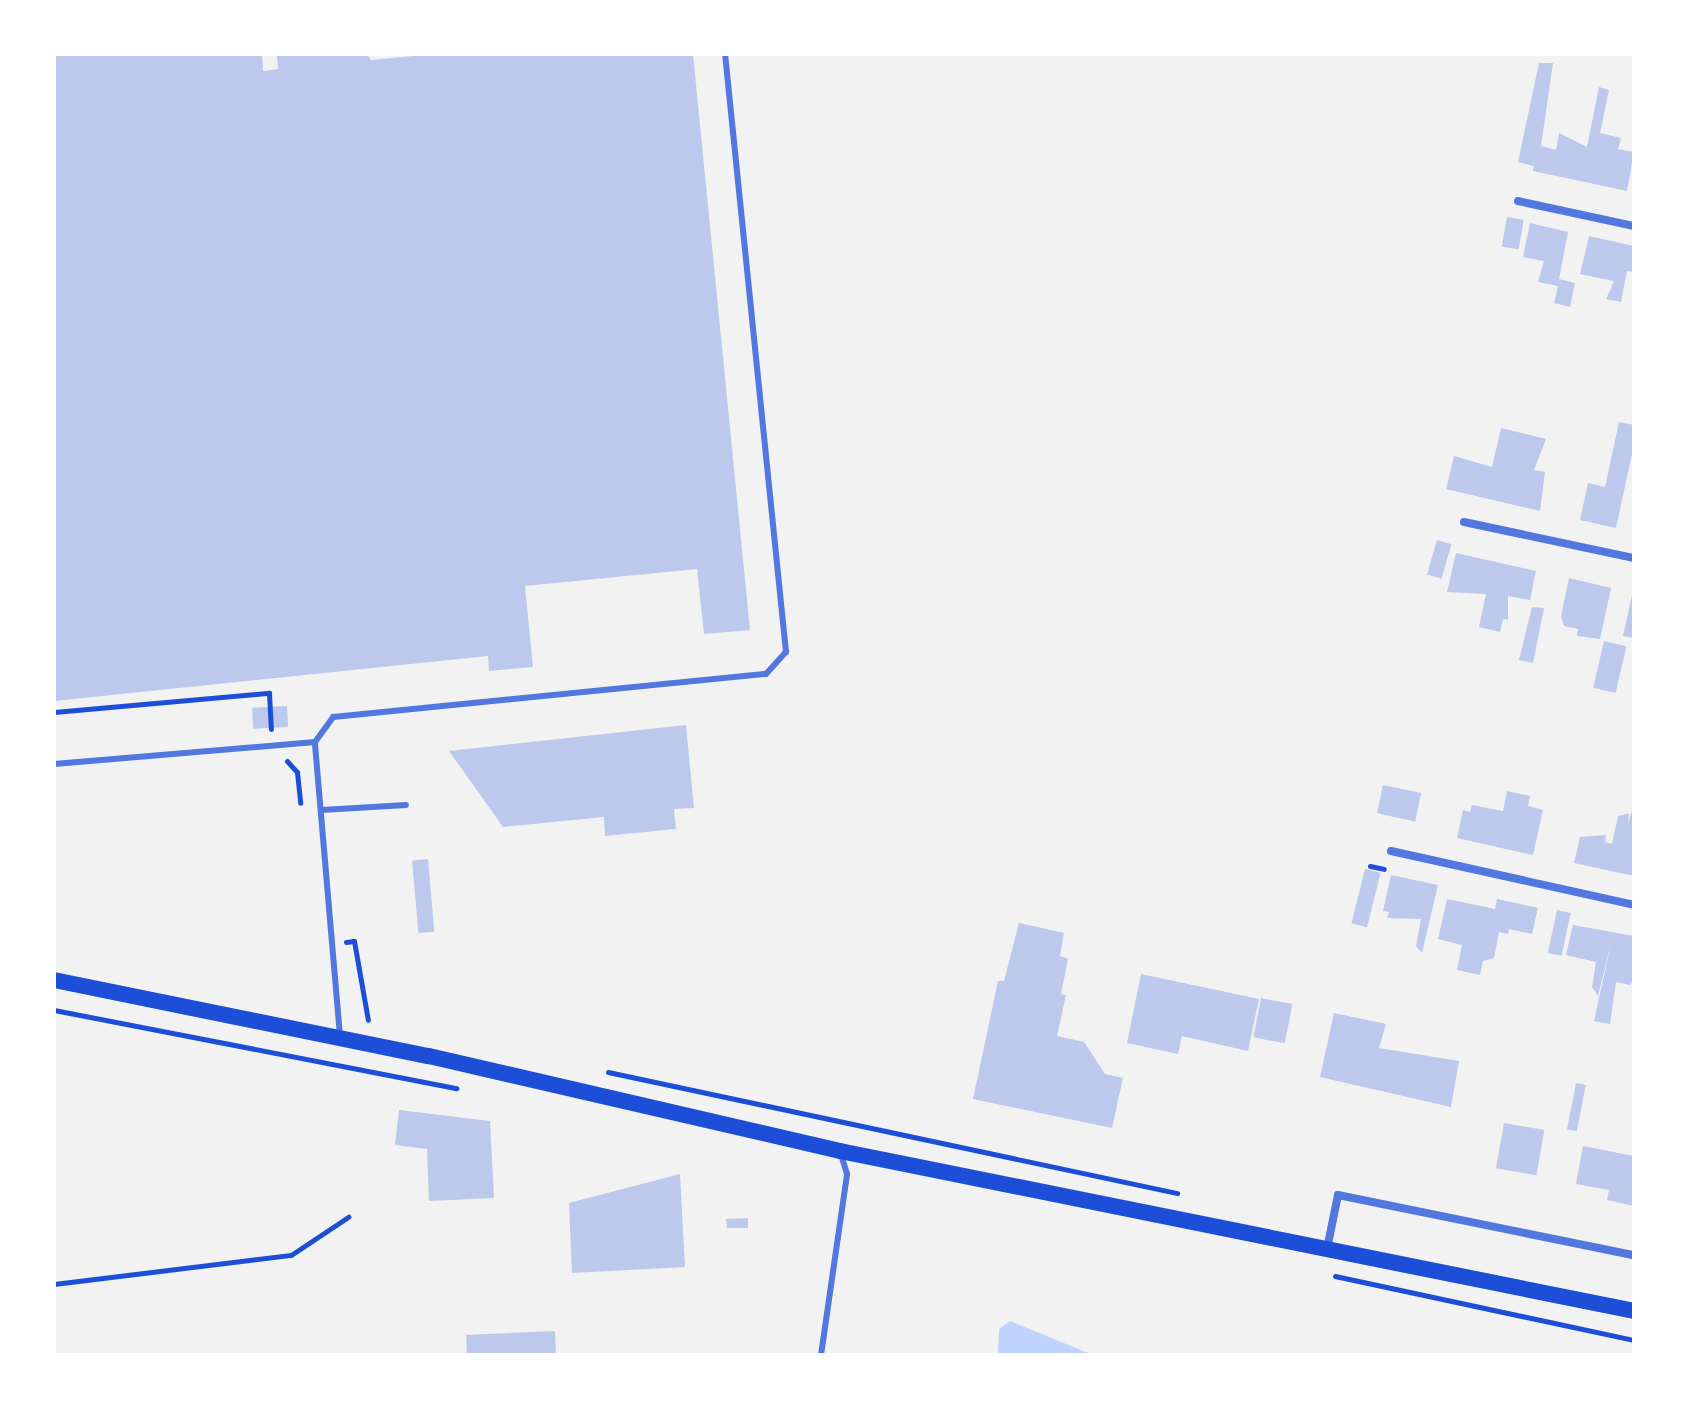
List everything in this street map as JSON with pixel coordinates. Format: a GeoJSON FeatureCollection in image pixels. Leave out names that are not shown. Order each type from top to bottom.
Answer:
{"type":"FeatureCollection","features":[{"type":"Feature","properties":{"kind":"main road"},"geometry":{"type":"LineString","coordinates":[[54,980],[340,1037],[840,1151],[1634,1311]]}},
{"type":"Feature","properties":{"kind":"street"},"geometry":{"type":"LineString","coordinates":[[1518,201],[1634,226]]}},
{"type":"Feature","properties":{"kind":"street"},"geometry":{"type":"LineString","coordinates":[[1464,522],[1634,558]]}},
{"type":"Feature","properties":{"kind":"street"},"geometry":{"type":"LineString","coordinates":[[1391,851],[1634,905]]}},
{"type":"Feature","properties":{"kind":"street"},"geometry":{"type":"LineString","coordinates":[[1327,1249],[1338,1195],[1634,1255]]}},
{"type":"Feature","properties":{"kind":"lane"},"geometry":{"type":"LineString","coordinates":[[340,1037],[315,742],[333,717],[766,674],[786,652],[725,54]]}},
{"type":"Feature","properties":{"kind":"lane"},"geometry":{"type":"LineString","coordinates":[[54,764],[315,742]]}},
{"type":"Feature","properties":{"kind":"lane"},"geometry":{"type":"LineString","coordinates":[[322,810],[406,805]]}},
{"type":"Feature","properties":{"kind":"lane"},"geometry":{"type":"LineString","coordinates":[[821,1355],[847,1174],[840,1151]]}},
{"type":"Feature","properties":{"kind":"path"},"geometry":{"type":"LineString","coordinates":[[54,712],[269,693],[271,744],[297,772],[302,819]]}},
{"type":"Feature","properties":{"kind":"path"},"geometry":{"type":"LineString","coordinates":[[333,944],[354,941],[364,1019],[378,1022]]}},
{"type":"Feature","properties":{"kind":"path"},"geometry":{"type":"LineString","coordinates":[[604,1071],[1192,1197]]}},
{"type":"Feature","properties":{"kind":"path"},"geometry":{"type":"LineString","coordinates":[[54,1284],[291,1255],[348,1217]]}},
{"type":"Feature","properties":{"kind":"water"},"geometry":{"type":"Polygon","coordinates":[[[1010,1321],[1093,1355],[998,1355],[999,1329],[1010,1321]]]}},
{"type":"Feature","properties":{"kind":"building"},"geometry":{"type":"Polygon","coordinates":[[[54,54],[262,54],[263,71],[278,69],[277,54],[367,54],[371,60],[434,54],[693,54],[750,630],[704,634],[697,569],[525,586],[533,667],[489,671],[488,656],[54,701],[54,54]]]}},
{"type":"Feature","properties":{"kind":"building"},"geometry":{"type":"Polygon","coordinates":[[[1539,63],[1553,63],[1541,146],[1556,150],[1559,133],[1587,147],[1599,87],[1609,90],[1600,133],[1621,138],[1618,149],[1634,152],[1627,191],[1533,171],[1534,166],[1518,162],[1539,63]]]}},
{"type":"Feature","properties":{"kind":"building"},"geometry":{"type":"Polygon","coordinates":[[[1507,217],[1524,220],[1519,249],[1502,247],[1507,217]]]}},
{"type":"Feature","properties":{"kind":"building"},"geometry":{"type":"Polygon","coordinates":[[[1530,223],[1568,232],[1559,279],[1575,283],[1570,307],[1554,303],[1558,286],[1538,282],[1544,261],[1523,257],[1530,223]]]}},
{"type":"Feature","properties":{"kind":"building"},"geometry":{"type":"Polygon","coordinates":[[[1589,236],[1634,246],[1634,272],[1627,271],[1621,302],[1606,299],[1614,281],[1580,274],[1589,236]]]}},
{"type":"Feature","properties":{"kind":"building"},"geometry":{"type":"Polygon","coordinates":[[[1619,422],[1634,425],[1634,445],[1616,528],[1580,520],[1588,483],[1605,487],[1619,422]]]}},
{"type":"Feature","properties":{"kind":"building"},"geometry":{"type":"Polygon","coordinates":[[[1501,428],[1546,439],[1534,470],[1545,472],[1540,511],[1446,489],[1454,456],[1492,467],[1501,428]]]}},
{"type":"Feature","properties":{"kind":"building"},"geometry":{"type":"Polygon","coordinates":[[[1437,540],[1451,544],[1441,579],[1427,575],[1437,540]]]}},
{"type":"Feature","properties":{"kind":"building"},"geometry":{"type":"Polygon","coordinates":[[[1456,553],[1536,571],[1530,600],[1508,596],[1508,620],[1503,619],[1500,632],[1479,627],[1486,594],[1447,592],[1456,553]]]}},
{"type":"Feature","properties":{"kind":"building"},"geometry":{"type":"Polygon","coordinates":[[[1569,578],[1611,588],[1600,639],[1577,636],[1578,629],[1564,626],[1561,616],[1569,578]]]}},
{"type":"Feature","properties":{"kind":"building"},"geometry":{"type":"Polygon","coordinates":[[[1634,591],[1634,638],[1623,636],[1634,591]]]}},
{"type":"Feature","properties":{"kind":"building"},"geometry":{"type":"Polygon","coordinates":[[[1532,607],[1544,608],[1533,663],[1519,660],[1532,607]]]}},
{"type":"Feature","properties":{"kind":"building"},"geometry":{"type":"Polygon","coordinates":[[[1604,641],[1626,646],[1616,693],[1593,688],[1604,641]]]}},
{"type":"Feature","properties":{"kind":"building"},"geometry":{"type":"Polygon","coordinates":[[[287,706],[288,727],[253,729],[252,708],[287,706]]]}},
{"type":"Feature","properties":{"kind":"building"},"geometry":{"type":"Polygon","coordinates":[[[686,725],[694,808],[674,809],[676,829],[605,836],[604,817],[503,827],[449,751],[686,725]]]}},
{"type":"Feature","properties":{"kind":"building"},"geometry":{"type":"Polygon","coordinates":[[[1383,785],[1421,793],[1415,821],[1377,813],[1383,785]]]}},
{"type":"Feature","properties":{"kind":"building"},"geometry":{"type":"Polygon","coordinates":[[[1507,791],[1530,796],[1528,806],[1543,810],[1533,855],[1457,838],[1463,810],[1470,812],[1472,805],[1503,811],[1507,791]]]}},
{"type":"Feature","properties":{"kind":"building"},"geometry":{"type":"Polygon","coordinates":[[[1634,803],[1634,876],[1574,863],[1580,837],[1606,835],[1605,842],[1612,844],[1618,816],[1629,813],[1628,824],[1634,803]]]}},
{"type":"Feature","properties":{"kind":"building"},"geometry":{"type":"Polygon","coordinates":[[[428,859],[434,932],[418,933],[412,860],[428,859]]]}},
{"type":"Feature","properties":{"kind":"building"},"geometry":{"type":"Polygon","coordinates":[[[1365,869],[1381,873],[1367,927],[1351,923],[1365,869]]]}},
{"type":"Feature","properties":{"kind":"building"},"geometry":{"type":"Polygon","coordinates":[[[1391,875],[1438,885],[1422,953],[1416,946],[1421,919],[1387,918],[1389,912],[1383,911],[1391,875]]]}},
{"type":"Feature","properties":{"kind":"building"},"geometry":{"type":"Polygon","coordinates":[[[1447,899],[1495,909],[1497,899],[1538,908],[1532,934],[1509,929],[1508,934],[1499,932],[1494,958],[1483,961],[1480,975],[1457,970],[1462,945],[1438,939],[1447,899]]]}},
{"type":"Feature","properties":{"kind":"building"},"geometry":{"type":"Polygon","coordinates":[[[1557,910],[1571,913],[1562,956],[1548,953],[1557,910]]]}},
{"type":"Feature","properties":{"kind":"building"},"geometry":{"type":"Polygon","coordinates":[[[1019,923],[1064,933],[1060,956],[1068,959],[1061,994],[1066,995],[1057,1036],[1084,1042],[1105,1074],[1123,1078],[1112,1128],[973,1099],[998,981],[1004,981],[1019,923]]]}},
{"type":"Feature","properties":{"kind":"building"},"geometry":{"type":"Polygon","coordinates":[[[1573,925],[1634,936],[1634,980],[1630,985],[1616,982],[1610,1024],[1594,1021],[1612,939],[1598,996],[1592,987],[1596,962],[1566,955],[1573,925]]]}},
{"type":"Feature","properties":{"kind":"building"},"geometry":{"type":"Polygon","coordinates":[[[1141,974],[1259,999],[1248,1051],[1182,1036],[1178,1054],[1127,1043],[1141,974]]]}},
{"type":"Feature","properties":{"kind":"building"},"geometry":{"type":"Polygon","coordinates":[[[1261,998],[1292,1004],[1285,1043],[1253,1037],[1261,998]]]}},
{"type":"Feature","properties":{"kind":"building"},"geometry":{"type":"Polygon","coordinates":[[[1334,1013],[1386,1024],[1379,1048],[1459,1061],[1451,1107],[1320,1077],[1334,1013]]]}},
{"type":"Feature","properties":{"kind":"building"},"geometry":{"type":"Polygon","coordinates":[[[1576,1083],[1586,1085],[1577,1131],[1567,1129],[1576,1083]]]}},
{"type":"Feature","properties":{"kind":"building"},"geometry":{"type":"Polygon","coordinates":[[[399,1110],[490,1121],[494,1198],[429,1201],[427,1149],[395,1145],[399,1110]]]}},
{"type":"Feature","properties":{"kind":"building"},"geometry":{"type":"Polygon","coordinates":[[[1504,1123],[1544,1130],[1536,1175],[1496,1168],[1504,1123]]]}},
{"type":"Feature","properties":{"kind":"building"},"geometry":{"type":"Polygon","coordinates":[[[1583,1146],[1634,1156],[1634,1206],[1607,1200],[1609,1190],[1576,1184],[1583,1146]]]}},
{"type":"Feature","properties":{"kind":"building"},"geometry":{"type":"Polygon","coordinates":[[[680,1174],[685,1267],[572,1273],[569,1203],[680,1174]]]}},
{"type":"Feature","properties":{"kind":"building"},"geometry":{"type":"Polygon","coordinates":[[[748,1218],[748,1228],[727,1228],[726,1219],[748,1218]]]}},
{"type":"Feature","properties":{"kind":"building"},"geometry":{"type":"Polygon","coordinates":[[[555,1331],[556,1355],[467,1355],[466,1335],[555,1331]]]}}]}
